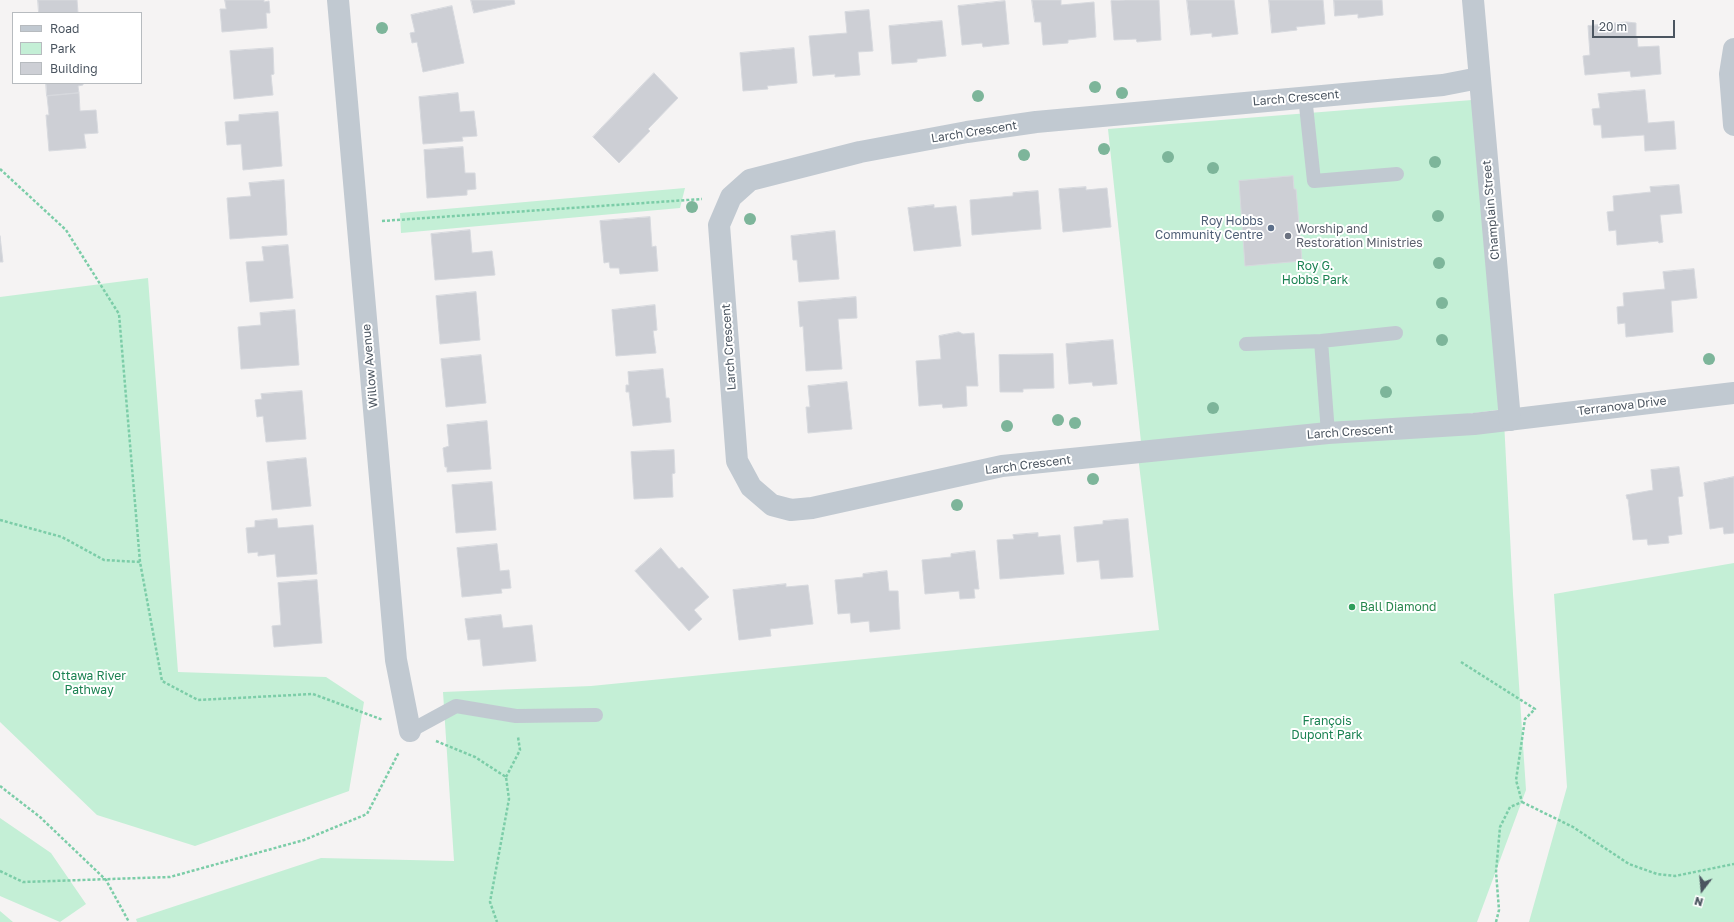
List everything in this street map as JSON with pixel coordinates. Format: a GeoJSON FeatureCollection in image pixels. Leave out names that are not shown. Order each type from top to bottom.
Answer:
{"type":"FeatureCollection","features":[{"type":"Feature","properties":{"kind":"street","name":"Willow Avenue"},"geometry":{"type":"LineString","coordinates":[[338,0],[396,660],[410,731]]}},
{"type":"Feature","properties":{"kind":"street","name":"Champlain Street"},"geometry":{"type":"LineString","coordinates":[[1473,0],[1510,420]]}},
{"type":"Feature","properties":{"kind":"street"},"geometry":{"type":"LineString","coordinates":[[1734,49],[1730,74],[1734,125]]}},
{"type":"Feature","properties":{"kind":"street","name":"Larch Crescent"},"geometry":{"type":"LineString","coordinates":[[1479,78],[1443,85],[1305,96],[1036,122],[967,132],[860,152],[750,180],[731,197],[719,225],[738,461],[751,487],[772,504],[791,510],[812,508],[1002,466],[1328,434],[1474,424],[1510,420]]}},
{"type":"Feature","properties":{"kind":"street","name":"Terranova Drive"},"geometry":{"type":"LineString","coordinates":[[1510,420],[1734,393]]}},
{"type":"Feature","properties":{"kind":"lane"},"geometry":{"type":"LineString","coordinates":[[1305,96],[1314,181],[1398,174]]}},
{"type":"Feature","properties":{"kind":"lane"},"geometry":{"type":"LineString","coordinates":[[1246,344],[1321,341],[1396,333]]}},
{"type":"Feature","properties":{"kind":"lane"},"geometry":{"type":"LineString","coordinates":[[1321,341],[1328,434]]}},
{"type":"Feature","properties":{"kind":"lane"},"geometry":{"type":"LineString","coordinates":[[410,731],[456,706],[516,716],[596,715]]}},
{"type":"Feature","properties":{"kind":"path"},"geometry":{"type":"LineString","coordinates":[[0,169],[66,230],[119,314],[140,562],[162,681],[198,700],[313,694],[475,757],[506,777]]}},
{"type":"Feature","properties":{"kind":"path"},"geometry":{"type":"LineString","coordinates":[[358,222],[731,197]]}},
{"type":"Feature","properties":{"kind":"path"},"geometry":{"type":"LineString","coordinates":[[0,520],[62,537],[104,560],[140,562]]}},
{"type":"Feature","properties":{"kind":"path"},"geometry":{"type":"LineString","coordinates":[[1461,662],[1535,709],[1525,719],[1516,780],[1522,802],[1574,827],[1629,864],[1657,874],[1675,876],[1734,864]]}},
{"type":"Feature","properties":{"kind":"path"},"geometry":{"type":"LineString","coordinates":[[497,922],[490,902],[509,799],[506,777],[520,750],[516,716]]}},
{"type":"Feature","properties":{"kind":"path"},"geometry":{"type":"LineString","coordinates":[[0,871],[23,882],[170,878],[304,840],[367,814],[410,731]]}},
{"type":"Feature","properties":{"kind":"path"},"geometry":{"type":"LineString","coordinates":[[0,786],[40,817],[106,880],[129,922]]}},
{"type":"Feature","properties":{"kind":"path"},"geometry":{"type":"LineString","coordinates":[[1496,922],[1498,910],[1496,872],[1500,827],[1510,808],[1522,802]]}},
{"type":"Feature","properties":{"kind":"green space","name":"Roy G. Hobbs Park"},"geometry":{"type":"Polygon","coordinates":[[[1472,100],[1504,409],[1328,433],[1141,442],[1108,129],[1472,100]]]}},
{"type":"Feature","properties":{"kind":"green space"},"geometry":{"type":"Polygon","coordinates":[[[685,188],[680,208],[401,233],[400,213],[685,188]]]}},
{"type":"Feature","properties":{"kind":"green space","name":"Ottawa River Pathway"},"geometry":{"type":"Polygon","coordinates":[[[148,278],[178,672],[326,677],[364,702],[349,791],[195,846],[97,815],[0,722],[0,297],[148,278]]]}},
{"type":"Feature","properties":{"kind":"green space","name":"François Dupont Park"},"geometry":{"type":"Polygon","coordinates":[[[1504,421],[1513,594],[1526,790],[1477,922],[137,922],[136,919],[321,858],[454,861],[443,692],[591,686],[1159,630],[1138,456],[1504,421]]]}},
{"type":"Feature","properties":{"kind":"green space"},"geometry":{"type":"Polygon","coordinates":[[[1734,563],[1734,922],[1529,922],[1567,787],[1554,594],[1734,563]]]}},
{"type":"Feature","properties":{"kind":"green space"},"geometry":{"type":"Polygon","coordinates":[[[0,818],[51,853],[86,904],[60,922],[0,896],[0,818]]]}},
{"type":"Feature","properties":{"kind":"green space"},"geometry":{"type":"Polygon","coordinates":[[[0,911],[13,922],[0,922],[0,911]]]}},
{"type":"Feature","properties":{"kind":"building"},"geometry":{"type":"Polygon","coordinates":[[[38,0],[77,0],[78,12],[39,12],[38,0]]]}},
{"type":"Feature","properties":{"kind":"building"},"geometry":{"type":"Polygon","coordinates":[[[225,0],[269,1],[270,13],[266,13],[267,28],[222,32],[220,9],[226,9],[225,0]]]}},
{"type":"Feature","properties":{"kind":"building"},"geometry":{"type":"Polygon","coordinates":[[[471,0],[514,0],[515,4],[474,13],[471,0]]]}},
{"type":"Feature","properties":{"kind":"building"},"geometry":{"type":"Polygon","coordinates":[[[1032,0],[1061,0],[1061,5],[1094,2],[1096,37],[1068,40],[1068,43],[1043,45],[1041,22],[1035,22],[1032,0]]]}},
{"type":"Feature","properties":{"kind":"building"},"geometry":{"type":"Polygon","coordinates":[[[1159,0],[1161,40],[1137,42],[1136,39],[1114,40],[1111,1],[1159,0]]]}},
{"type":"Feature","properties":{"kind":"building"},"geometry":{"type":"Polygon","coordinates":[[[1187,0],[1234,0],[1238,34],[1212,37],[1212,33],[1191,35],[1187,0]]]}},
{"type":"Feature","properties":{"kind":"building"},"geometry":{"type":"Polygon","coordinates":[[[1269,0],[1323,0],[1325,24],[1296,27],[1297,30],[1272,33],[1269,0]]]}},
{"type":"Feature","properties":{"kind":"building"},"geometry":{"type":"Polygon","coordinates":[[[1334,0],[1382,0],[1383,15],[1358,18],[1358,14],[1335,16],[1334,0]]]}},
{"type":"Feature","properties":{"kind":"building"},"geometry":{"type":"Polygon","coordinates":[[[1005,1],[1009,44],[983,47],[982,43],[962,45],[958,6],[1005,1]]]}},
{"type":"Feature","properties":{"kind":"building"},"geometry":{"type":"Polygon","coordinates":[[[452,6],[464,63],[423,72],[417,42],[412,43],[410,33],[415,32],[411,15],[452,6]]]}},
{"type":"Feature","properties":{"kind":"building"},"geometry":{"type":"Polygon","coordinates":[[[869,10],[873,51],[858,52],[860,75],[835,77],[835,74],[813,76],[809,36],[847,33],[845,12],[869,10]]]}},
{"type":"Feature","properties":{"kind":"building"},"geometry":{"type":"Polygon","coordinates":[[[942,21],[946,56],[917,59],[917,62],[892,64],[889,26],[942,21]]]}},
{"type":"Feature","properties":{"kind":"building"},"geometry":{"type":"Polygon","coordinates":[[[1627,22],[1636,23],[1638,47],[1659,46],[1661,74],[1631,77],[1630,71],[1585,75],[1583,56],[1590,55],[1588,26],[1627,22]]]}},
{"type":"Feature","properties":{"kind":"building"},"geometry":{"type":"Polygon","coordinates":[[[273,48],[274,74],[271,75],[273,95],[234,99],[230,51],[273,48]]]}},
{"type":"Feature","properties":{"kind":"building"},"geometry":{"type":"Polygon","coordinates":[[[794,48],[797,83],[767,86],[768,89],[743,91],[740,53],[794,48]]]}},
{"type":"Feature","properties":{"kind":"building"},"geometry":{"type":"Polygon","coordinates":[[[654,73],[678,98],[648,129],[650,131],[619,163],[593,137],[654,73]]]}},
{"type":"Feature","properties":{"kind":"building"},"geometry":{"type":"Polygon","coordinates":[[[46,84],[83,84],[78,86],[79,93],[47,96],[46,84]]]}},
{"type":"Feature","properties":{"kind":"building"},"geometry":{"type":"Polygon","coordinates":[[[1645,90],[1648,123],[1674,121],[1676,149],[1645,151],[1644,135],[1602,138],[1601,125],[1594,125],[1592,109],[1600,108],[1598,94],[1645,90]]]}},
{"type":"Feature","properties":{"kind":"building"},"geometry":{"type":"Polygon","coordinates":[[[79,93],[80,111],[96,110],[98,133],[84,134],[86,148],[49,151],[46,115],[49,115],[47,96],[79,93]]]}},
{"type":"Feature","properties":{"kind":"building"},"geometry":{"type":"Polygon","coordinates":[[[458,93],[460,112],[474,111],[477,136],[462,137],[463,141],[423,144],[419,97],[458,93]]]}},
{"type":"Feature","properties":{"kind":"building"},"geometry":{"type":"Polygon","coordinates":[[[278,112],[282,166],[243,170],[241,144],[227,145],[225,122],[239,121],[239,115],[278,112]]]}},
{"type":"Feature","properties":{"kind":"building"},"geometry":{"type":"Polygon","coordinates":[[[463,147],[465,173],[475,173],[476,189],[467,190],[467,195],[427,198],[424,150],[463,147]]]}},
{"type":"Feature","properties":{"kind":"building","name":"Roy Hobbs Community Centre"},"geometry":{"type":"Polygon","coordinates":[[[1293,176],[1294,189],[1296,189],[1302,261],[1245,266],[1239,181],[1293,176]]]}},
{"type":"Feature","properties":{"kind":"building"},"geometry":{"type":"Polygon","coordinates":[[[284,180],[287,235],[230,239],[227,198],[251,196],[249,183],[284,180]]]}},
{"type":"Feature","properties":{"kind":"building"},"geometry":{"type":"Polygon","coordinates":[[[1679,185],[1682,213],[1660,215],[1663,242],[1659,243],[1658,241],[1617,245],[1616,230],[1609,231],[1607,212],[1614,211],[1613,196],[1651,192],[1650,187],[1679,185]]]}},
{"type":"Feature","properties":{"kind":"building"},"geometry":{"type":"Polygon","coordinates":[[[1086,187],[1086,190],[1107,188],[1111,227],[1063,232],[1059,189],[1086,187]]]}},
{"type":"Feature","properties":{"kind":"building"},"geometry":{"type":"Polygon","coordinates":[[[1038,191],[1041,229],[972,235],[970,200],[1013,196],[1013,193],[1038,191]]]}},
{"type":"Feature","properties":{"kind":"building"},"geometry":{"type":"Polygon","coordinates":[[[934,205],[934,208],[956,206],[961,246],[914,251],[908,208],[934,205]]]}},
{"type":"Feature","properties":{"kind":"building"},"geometry":{"type":"Polygon","coordinates":[[[650,217],[652,247],[656,246],[658,271],[620,274],[619,268],[610,268],[609,262],[604,263],[600,221],[650,217]]]}},
{"type":"Feature","properties":{"kind":"building"},"geometry":{"type":"Polygon","coordinates":[[[470,230],[472,253],[492,251],[495,275],[435,280],[431,234],[470,230]]]}},
{"type":"Feature","properties":{"kind":"building"},"geometry":{"type":"Polygon","coordinates":[[[835,231],[839,279],[799,282],[797,260],[793,260],[791,236],[835,231]]]}},
{"type":"Feature","properties":{"kind":"building"},"geometry":{"type":"Polygon","coordinates":[[[0,236],[3,262],[0,262],[0,236]]]}},
{"type":"Feature","properties":{"kind":"building"},"geometry":{"type":"Polygon","coordinates":[[[288,245],[293,298],[250,302],[246,262],[264,261],[262,247],[288,245]]]}},
{"type":"Feature","properties":{"kind":"building"},"geometry":{"type":"Polygon","coordinates":[[[1694,269],[1697,298],[1671,301],[1673,332],[1626,337],[1625,323],[1618,324],[1617,307],[1624,306],[1623,293],[1665,289],[1663,272],[1694,269]]]}},
{"type":"Feature","properties":{"kind":"building"},"geometry":{"type":"Polygon","coordinates":[[[476,292],[480,340],[440,344],[436,296],[476,292]]]}},
{"type":"Feature","properties":{"kind":"building"},"geometry":{"type":"Polygon","coordinates":[[[856,297],[857,318],[838,319],[842,369],[806,371],[803,326],[800,327],[798,302],[856,297]]]}},
{"type":"Feature","properties":{"kind":"building"},"geometry":{"type":"Polygon","coordinates":[[[655,305],[657,330],[653,331],[656,353],[616,356],[612,310],[655,305]]]}},
{"type":"Feature","properties":{"kind":"building"},"geometry":{"type":"Polygon","coordinates":[[[295,310],[299,365],[241,369],[238,327],[261,325],[260,313],[295,310]]]}},
{"type":"Feature","properties":{"kind":"building"},"geometry":{"type":"Polygon","coordinates":[[[959,332],[963,334],[974,333],[978,386],[966,386],[967,406],[943,408],[942,404],[919,406],[916,361],[941,359],[939,336],[959,332]]]}},
{"type":"Feature","properties":{"kind":"building"},"geometry":{"type":"Polygon","coordinates":[[[1113,340],[1117,384],[1093,386],[1092,382],[1069,384],[1066,344],[1113,340]]]}},
{"type":"Feature","properties":{"kind":"building"},"geometry":{"type":"Polygon","coordinates":[[[1053,354],[1054,388],[1023,389],[1023,392],[1000,392],[999,355],[1053,354]]]}},
{"type":"Feature","properties":{"kind":"building"},"geometry":{"type":"Polygon","coordinates":[[[481,355],[486,403],[446,407],[441,359],[481,355]]]}},
{"type":"Feature","properties":{"kind":"building"},"geometry":{"type":"Polygon","coordinates":[[[663,369],[666,398],[669,398],[671,422],[633,426],[629,392],[626,392],[626,385],[629,385],[628,372],[663,369]]]}},
{"type":"Feature","properties":{"kind":"building"},"geometry":{"type":"Polygon","coordinates":[[[847,382],[852,429],[808,433],[806,407],[810,407],[808,386],[847,382]]]}},
{"type":"Feature","properties":{"kind":"building"},"geometry":{"type":"Polygon","coordinates":[[[302,391],[306,439],[266,442],[263,416],[257,417],[255,400],[262,399],[261,394],[302,391]]]}},
{"type":"Feature","properties":{"kind":"building"},"geometry":{"type":"Polygon","coordinates":[[[487,421],[491,469],[447,472],[443,448],[449,446],[447,425],[487,421]]]}},
{"type":"Feature","properties":{"kind":"building"},"geometry":{"type":"Polygon","coordinates":[[[674,450],[675,473],[672,474],[673,497],[634,499],[631,452],[674,450]]]}},
{"type":"Feature","properties":{"kind":"building"},"geometry":{"type":"Polygon","coordinates":[[[306,458],[311,506],[272,510],[267,462],[306,458]]]}},
{"type":"Feature","properties":{"kind":"building"},"geometry":{"type":"Polygon","coordinates":[[[1679,467],[1683,496],[1678,497],[1682,534],[1668,536],[1669,543],[1648,545],[1647,539],[1633,540],[1628,499],[1626,495],[1653,490],[1651,470],[1679,467]]]}},
{"type":"Feature","properties":{"kind":"building"},"geometry":{"type":"Polygon","coordinates":[[[1734,477],[1734,533],[1724,534],[1723,527],[1710,529],[1704,483],[1734,477]]]}},
{"type":"Feature","properties":{"kind":"building"},"geometry":{"type":"Polygon","coordinates":[[[492,482],[496,530],[456,533],[452,485],[492,482]]]}},
{"type":"Feature","properties":{"kind":"building"},"geometry":{"type":"Polygon","coordinates":[[[277,519],[278,528],[313,525],[317,574],[277,577],[275,554],[258,556],[258,552],[248,553],[246,528],[255,527],[255,521],[277,519]]]}},
{"type":"Feature","properties":{"kind":"building"},"geometry":{"type":"Polygon","coordinates":[[[1128,519],[1133,577],[1101,579],[1099,560],[1077,562],[1074,527],[1103,524],[1103,521],[1128,519]]]}},
{"type":"Feature","properties":{"kind":"building"},"geometry":{"type":"Polygon","coordinates":[[[1038,533],[1038,537],[1060,535],[1064,574],[1000,579],[997,540],[1014,539],[1013,535],[1038,533]]]}},
{"type":"Feature","properties":{"kind":"building"},"geometry":{"type":"Polygon","coordinates":[[[497,544],[500,571],[509,570],[511,588],[501,589],[502,593],[462,597],[457,548],[497,544]]]}},
{"type":"Feature","properties":{"kind":"building"},"geometry":{"type":"Polygon","coordinates":[[[661,548],[679,569],[682,567],[709,597],[694,610],[702,619],[689,631],[635,571],[661,548]]]}},
{"type":"Feature","properties":{"kind":"building"},"geometry":{"type":"Polygon","coordinates":[[[975,551],[979,589],[974,589],[975,598],[960,599],[959,591],[925,594],[922,560],[951,557],[951,554],[975,551]]]}},
{"type":"Feature","properties":{"kind":"building"},"geometry":{"type":"Polygon","coordinates":[[[887,571],[889,591],[898,591],[900,629],[870,632],[869,621],[851,623],[850,613],[838,614],[835,580],[863,577],[863,574],[887,571]]]}},
{"type":"Feature","properties":{"kind":"building"},"geometry":{"type":"Polygon","coordinates":[[[317,580],[322,643],[274,647],[272,626],[281,625],[278,583],[317,580]]]}},
{"type":"Feature","properties":{"kind":"building"},"geometry":{"type":"Polygon","coordinates":[[[786,584],[786,587],[808,585],[813,624],[770,629],[771,636],[739,640],[733,590],[786,584]]]}},
{"type":"Feature","properties":{"kind":"building"},"geometry":{"type":"Polygon","coordinates":[[[501,615],[503,628],[532,625],[536,661],[483,666],[480,639],[468,640],[465,619],[501,615]]]}},
{"type":"Feature","properties":{"kind":"place","name":"Roy Hobbs Community Centre"},"geometry":{"type":"Point","coordinates":[1271,228]}},
{"type":"Feature","properties":{"kind":"place","name":"Worship and Restoration Ministries"},"geometry":{"type":"Point","coordinates":[1288,236]}},
{"type":"Feature","properties":{"kind":"place","name":"Ball Diamond"},"geometry":{"type":"Point","coordinates":[1352,607]}}]}
